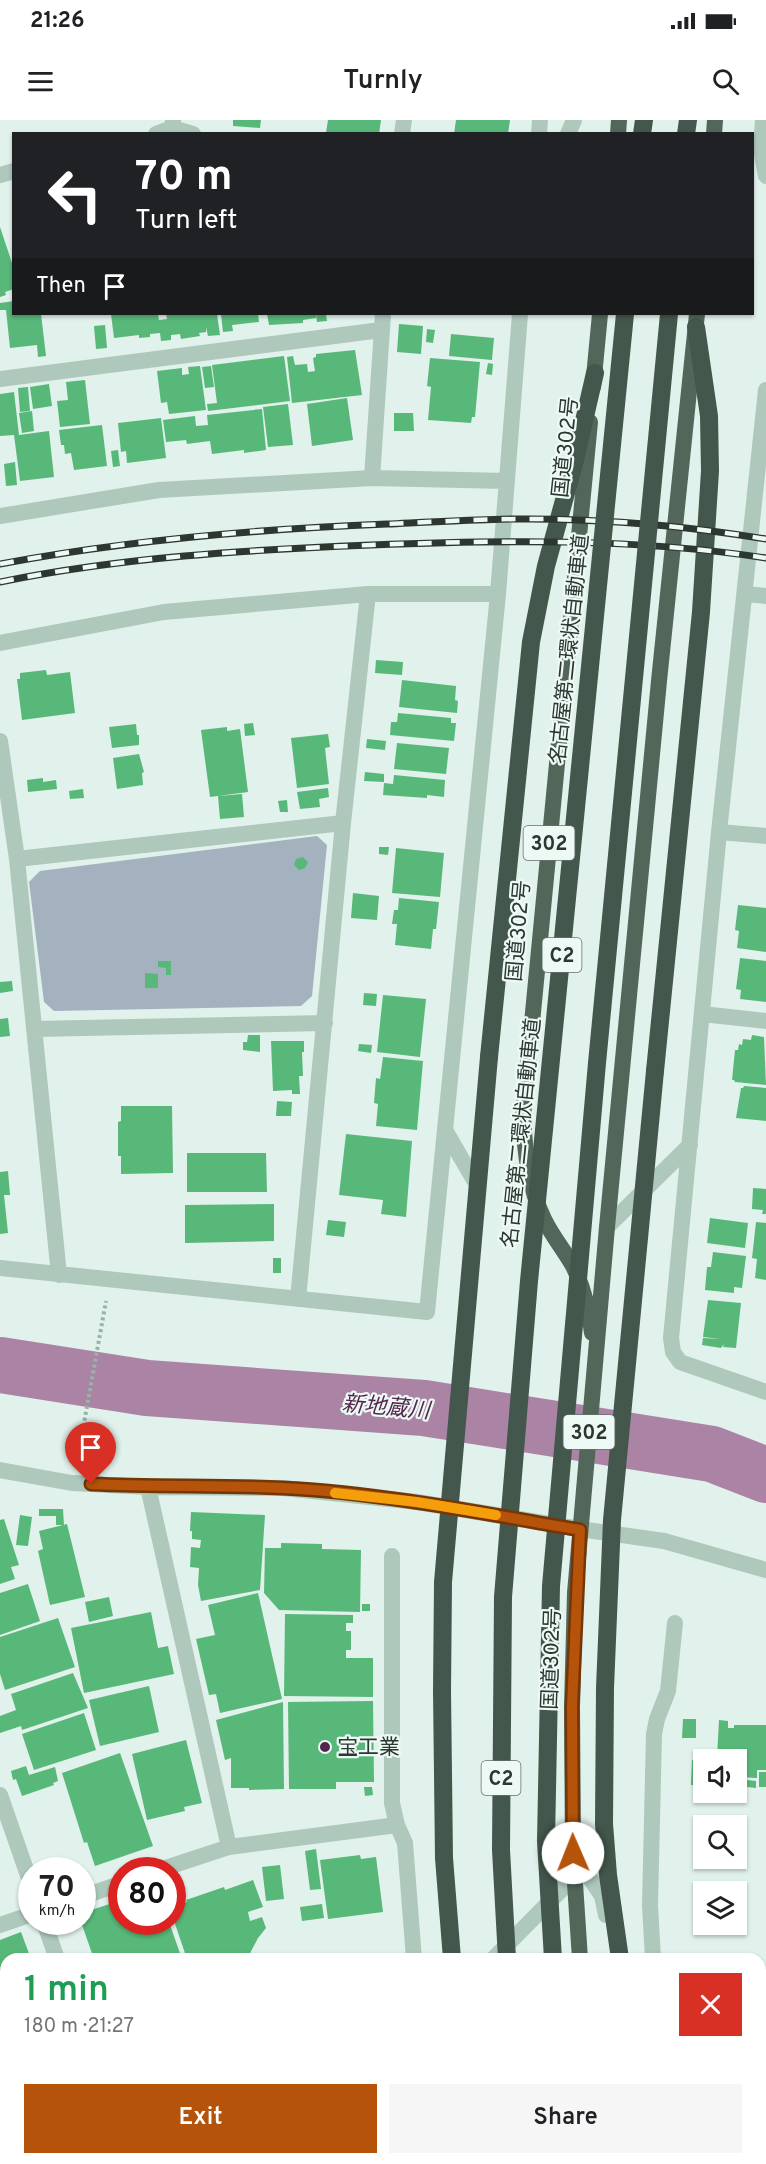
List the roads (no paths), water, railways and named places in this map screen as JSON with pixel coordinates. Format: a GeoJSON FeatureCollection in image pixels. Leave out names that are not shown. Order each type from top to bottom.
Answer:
{"type":"FeatureCollection","features":[{"type":"Feature","properties":{"kind":"highway","name":"国道302号"},"geometry":{"type":"LineString","coordinates":[[596,1360],[591,1324],[581,1287],[573,1268],[543,1218],[531,1186],[525,1154],[524,1116],[600,315]]}},
{"type":"Feature","properties":{"kind":"highway","name":"名古屋第二環状自動車道"},"geometry":{"type":"LineString","coordinates":[[507,1953],[501,1850],[503,1597],[529,1281],[625,315]]}},
{"type":"Feature","properties":{"kind":"highway","name":"C2"},"geometry":{"type":"LineString","coordinates":[[553,1953],[546,1841],[551,1586],[597,1063],[669,315]]}},
{"type":"Feature","properties":{"kind":"highway","name":"国道302号"},"geometry":{"type":"LineString","coordinates":[[580,1953],[573,1853],[572,1707],[580,1530],[659,681],[697,320]]}},
{"type":"Feature","properties":{"kind":"highway"},"geometry":{"type":"LineString","coordinates":[[619,1953],[608,1875],[604,1824],[605,1676],[612,1520],[701,612],[710,471],[709,416],[697,320]]}},
{"type":"Feature","properties":{"kind":"highway"},"geometry":{"type":"LineString","coordinates":[[452,1953],[444,1858],[442,1582],[489,1057],[531,642],[546,566],[575,460],[595,373]]}},
{"type":"Feature","properties":{"kind":"street"},"geometry":{"type":"LineString","coordinates":[[763,120],[761,149],[766,176]]}},
{"type":"Feature","properties":{"kind":"street"},"geometry":{"type":"LineString","coordinates":[[159,132],[173,124],[189,132]]}},
{"type":"Feature","properties":{"kind":"street"},"geometry":{"type":"LineString","coordinates":[[0,1268],[427,1312],[498,594],[520,315]]}},
{"type":"Feature","properties":{"kind":"street"},"geometry":{"type":"LineString","coordinates":[[0,379],[382,322],[372,478]]}},
{"type":"Feature","properties":{"kind":"street"},"geometry":{"type":"LineString","coordinates":[[766,390],[763,463],[745,594],[719,832],[671,1338],[673,1352],[680,1362],[766,1392]]}},
{"type":"Feature","properties":{"kind":"street"},"geometry":{"type":"LineString","coordinates":[[0,516],[159,490],[372,478],[507,481]]}},
{"type":"Feature","properties":{"kind":"street"},"geometry":{"type":"LineString","coordinates":[[0,643],[165,612],[368,594],[498,594]]}},
{"type":"Feature","properties":{"kind":"street"},"geometry":{"type":"LineString","coordinates":[[298,1299],[343,823],[368,594]]}},
{"type":"Feature","properties":{"kind":"street"},"geometry":{"type":"LineString","coordinates":[[745,594],[766,596]]}},
{"type":"Feature","properties":{"kind":"street"},"geometry":{"type":"LineString","coordinates":[[0,741],[17,859],[60,1275]]}},
{"type":"Feature","properties":{"kind":"street"},"geometry":{"type":"LineString","coordinates":[[17,859],[343,823]]}},
{"type":"Feature","properties":{"kind":"street"},"geometry":{"type":"LineString","coordinates":[[719,832],[766,836]]}},
{"type":"Feature","properties":{"kind":"street"},"geometry":{"type":"LineString","coordinates":[[702,1014],[766,1021]]}},
{"type":"Feature","properties":{"kind":"street"},"geometry":{"type":"LineString","coordinates":[[34,1029],[325,1023]]}},
{"type":"Feature","properties":{"kind":"street"},"geometry":{"type":"LineString","coordinates":[[445,1130],[474,1179]]}},
{"type":"Feature","properties":{"kind":"street"},"geometry":{"type":"LineString","coordinates":[[607,1227],[690,1144]]}},
{"type":"Feature","properties":{"kind":"street"},"geometry":{"type":"LineString","coordinates":[[0,1470],[72,1483],[148,1487],[283,1488],[417,1502],[580,1530],[664,1541],[766,1570]]}},
{"type":"Feature","properties":{"kind":"street"},"geometry":{"type":"LineString","coordinates":[[148,1487],[229,1847]]}},
{"type":"Feature","properties":{"kind":"street"},"geometry":{"type":"LineString","coordinates":[[392,1556],[392,1803],[405,1843],[414,1953]]}},
{"type":"Feature","properties":{"kind":"street"},"geometry":{"type":"LineString","coordinates":[[653,1953],[650,1905],[654,1734],[668,1691],[675,1623]]}},
{"type":"Feature","properties":{"kind":"street"},"geometry":{"type":"LineString","coordinates":[[0,1795],[22,1857]]}},
{"type":"Feature","properties":{"kind":"street"},"geometry":{"type":"LineString","coordinates":[[186,1861],[229,1847],[398,1825]]}},
{"type":"Feature","properties":{"kind":"street"},"geometry":{"type":"LineString","coordinates":[[573,1853],[602,1896],[612,1953]]}},
{"type":"Feature","properties":{"kind":"street"},"geometry":{"type":"LineString","coordinates":[[498,1953],[574,1877]]}},
{"type":"Feature","properties":{"kind":"street"},"geometry":{"type":"LineString","coordinates":[[0,1924],[18,1918]]}},
{"type":"Feature","properties":{"kind":"street"},"geometry":{"type":"LineString","coordinates":[[49,1935],[55,1953]]}},
{"type":"Feature","properties":{"kind":"waterway","name":"新地蔵川"},"geometry":{"type":"LineString","coordinates":[[0,1365],[147,1388],[424,1408],[712,1454],[766,1475]]}},
{"type":"Feature","properties":{"kind":"railway"},"geometry":{"type":"LineString","coordinates":[[0,564],[96,548],[193,537],[338,526],[482,520],[553,519],[624,522],[766,539]]}},
{"type":"Feature","properties":{"kind":"railway"},"geometry":{"type":"LineString","coordinates":[[0,582],[92,566],[184,556],[277,549],[420,543],[618,544],[717,551],[766,558]]}},
{"type":"Feature","properties":{"kind":"place","name":"宝工業"},"geometry":{"type":"Point","coordinates":[325,1747]}}]}
